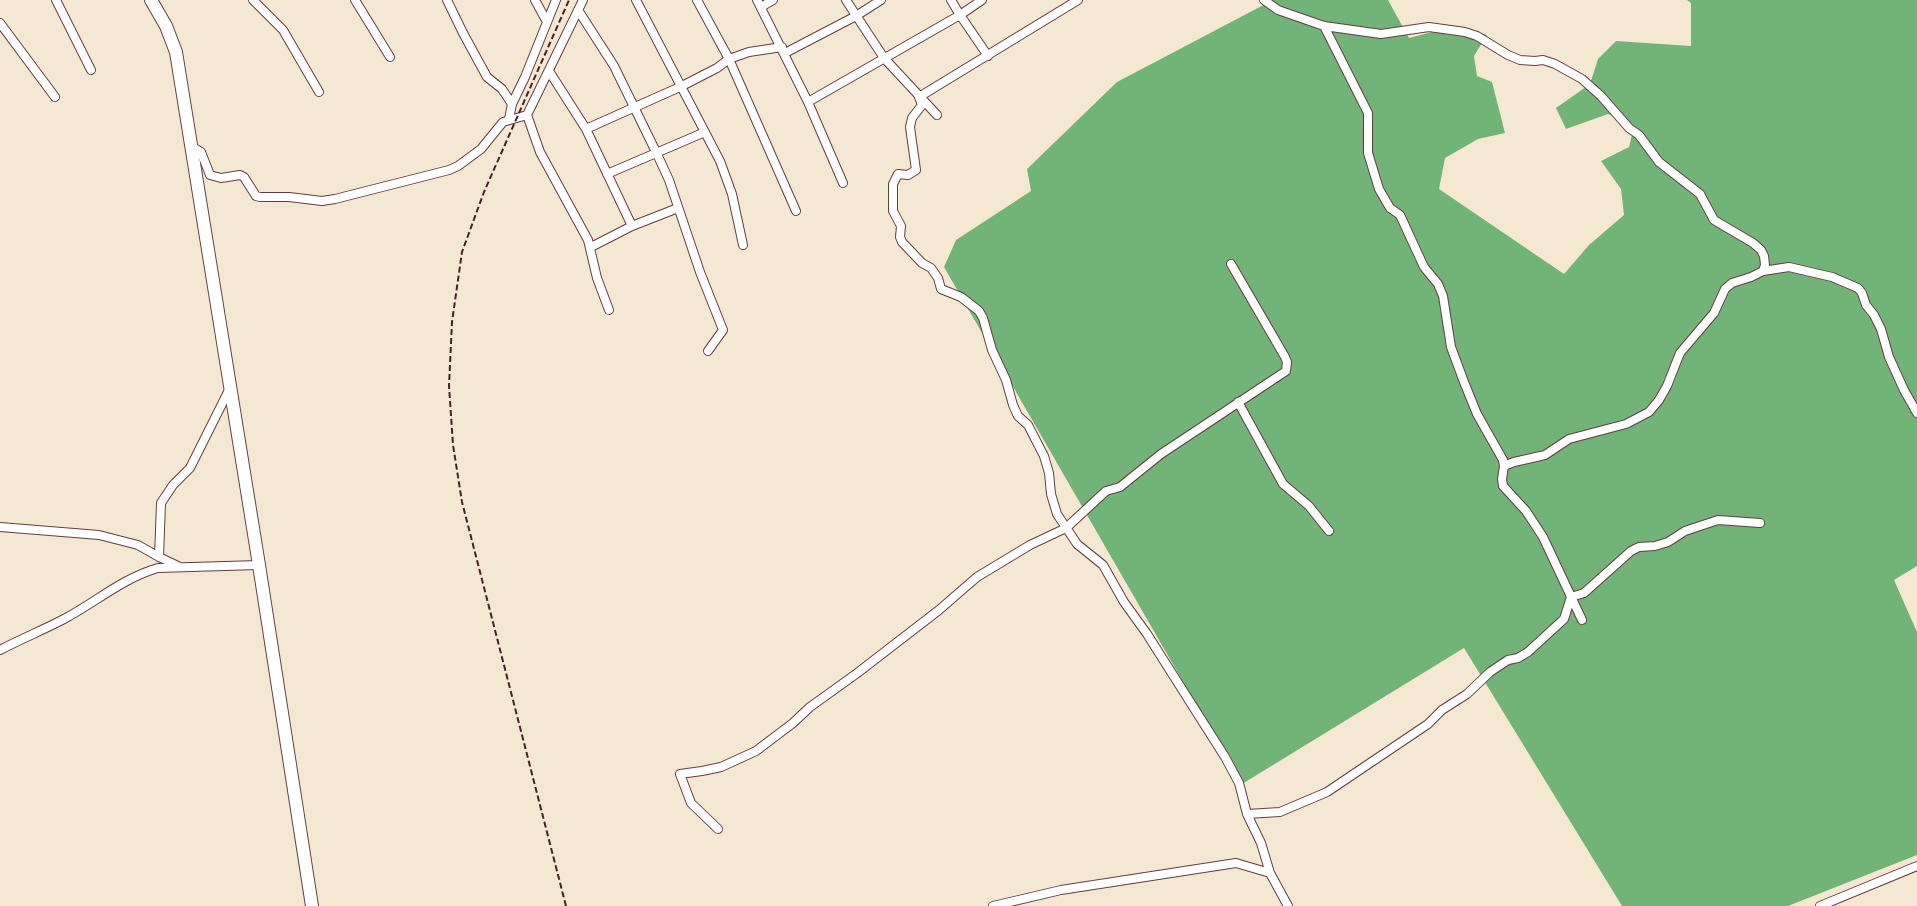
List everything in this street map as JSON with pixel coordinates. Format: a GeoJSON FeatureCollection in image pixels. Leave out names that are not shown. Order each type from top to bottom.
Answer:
{"type":"FeatureCollection","features":[{"type":"Feature","properties":{"kind":"street"},"geometry":{"type":"LineString","coordinates":[[56,0],[90,70]]}},
{"type":"Feature","properties":{"kind":"street"},"geometry":{"type":"LineString","coordinates":[[151,0],[166,26],[176,52],[259,565],[312,906]]}},
{"type":"Feature","properties":{"kind":"street"},"geometry":{"type":"LineString","coordinates":[[253,0],[283,30],[319,92]]}},
{"type":"Feature","properties":{"kind":"street"},"geometry":{"type":"LineString","coordinates":[[355,0],[390,57]]}},
{"type":"Feature","properties":{"kind":"street"},"geometry":{"type":"LineString","coordinates":[[447,0],[463,33],[487,76],[502,89],[512,104]]}},
{"type":"Feature","properties":{"kind":"street"},"geometry":{"type":"LineString","coordinates":[[535,0],[547,22]]}},
{"type":"Feature","properties":{"kind":"street"},"geometry":{"type":"LineString","coordinates":[[509,119],[512,104],[556,0]]}},
{"type":"Feature","properties":{"kind":"street"},"geometry":{"type":"LineString","coordinates":[[583,0],[527,115],[540,152],[591,247],[597,278],[609,310]]}},
{"type":"Feature","properties":{"kind":"street"},"geometry":{"type":"LineString","coordinates":[[636,0],[720,161],[732,194],[743,245]]}},
{"type":"Feature","properties":{"kind":"street"},"geometry":{"type":"LineString","coordinates":[[697,0],[729,59],[796,211]]}},
{"type":"Feature","properties":{"kind":"street"},"geometry":{"type":"LineString","coordinates":[[773,0],[759,3],[808,102],[843,183]]}},
{"type":"Feature","properties":{"kind":"street"},"geometry":{"type":"LineString","coordinates":[[846,0],[884,58],[937,115]]}},
{"type":"Feature","properties":{"kind":"street"},"geometry":{"type":"LineString","coordinates":[[586,129],[682,86],[717,68],[729,59],[749,52],[783,50],[856,16],[881,0]]}},
{"type":"Feature","properties":{"kind":"street"},"geometry":{"type":"LineString","coordinates":[[951,0],[988,56]]}},
{"type":"Feature","properties":{"kind":"street"},"geometry":{"type":"LineString","coordinates":[[808,102],[960,15],[982,0]]}},
{"type":"Feature","properties":{"kind":"street"},"geometry":{"type":"LineString","coordinates":[[919,97],[1078,0]]}},
{"type":"Feature","properties":{"kind":"street"},"geometry":{"type":"LineString","coordinates":[[1264,0],[1278,10],[1324,26],[1381,34],[1429,27],[1465,32],[1477,36],[1508,55],[1520,60],[1543,60],[1555,64],[1582,79],[1601,96],[1629,128],[1639,135],[1660,162],[1700,194],[1714,220],[1753,243],[1761,250],[1765,261],[1763,271]]}},
{"type":"Feature","properties":{"kind":"street"},"geometry":{"type":"LineString","coordinates":[[578,10],[614,66],[657,154],[678,208],[723,330],[708,351]]}},
{"type":"Feature","properties":{"kind":"street"},"geometry":{"type":"LineString","coordinates":[[0,23],[54,97]]}},
{"type":"Feature","properties":{"kind":"street"},"geometry":{"type":"LineString","coordinates":[[1324,26],[1368,113],[1368,153],[1379,189],[1390,208],[1400,215],[1424,267],[1438,284],[1443,296],[1451,347],[1477,414],[1500,453],[1504,466],[1502,479],[1504,486],[1526,511],[1544,537],[1582,620]]}},
{"type":"Feature","properties":{"kind":"street"},"geometry":{"type":"LineString","coordinates":[[549,71],[586,129],[632,226]]}},
{"type":"Feature","properties":{"kind":"street"},"geometry":{"type":"LineString","coordinates":[[919,97],[922,105],[912,118],[910,126],[916,170],[908,175],[898,174],[893,184],[893,211],[901,226],[900,237],[902,242],[922,263],[931,268],[938,278],[941,289],[961,297],[979,311],[983,318],[992,350],[1006,380],[1013,405],[1018,416],[1028,425],[1044,456],[1049,473],[1051,494],[1057,514],[1077,544],[1103,565],[1124,602],[1147,634],[1225,756],[1239,783],[1247,814],[1261,843],[1270,873],[1288,906]]}},
{"type":"Feature","properties":{"kind":"street"},"geometry":{"type":"LineString","coordinates":[[191,146],[201,152],[210,175],[221,178],[240,174],[244,177],[256,196],[289,197],[322,201],[349,197],[458,166],[481,149],[503,122],[527,115]]}},
{"type":"Feature","properties":{"kind":"street"},"geometry":{"type":"LineString","coordinates":[[607,174],[657,154],[705,132]]}},
{"type":"Feature","properties":{"kind":"street"},"geometry":{"type":"LineString","coordinates":[[591,247],[632,226],[678,208]]}},
{"type":"Feature","properties":{"kind":"street"},"geometry":{"type":"LineString","coordinates":[[718,829],[691,803],[680,774],[721,767],[756,751],[793,723],[810,707],[856,674],[939,610],[977,577],[1030,545],[1066,528],[1106,491],[1120,487],[1161,454],[1286,371],[1287,362],[1231,264]]}},
{"type":"Feature","properties":{"kind":"street"},"geometry":{"type":"LineString","coordinates":[[1504,466],[1514,462],[1545,455],[1569,440],[1626,424],[1649,412],[1659,400],[1667,386],[1680,353],[1714,313],[1725,289],[1732,283],[1751,277],[1763,271],[1789,267],[1809,270],[1832,277],[1849,286],[1858,288],[1862,293],[1866,305],[1874,315],[1881,329],[1889,357],[1904,390],[1917,412]]}},
{"type":"Feature","properties":{"kind":"street"},"geometry":{"type":"LineString","coordinates":[[159,557],[161,503],[173,485],[190,468],[230,387]]}},
{"type":"Feature","properties":{"kind":"street"},"geometry":{"type":"LineString","coordinates":[[1238,402],[1283,484],[1309,506],[1329,531]]}},
{"type":"Feature","properties":{"kind":"street"},"geometry":{"type":"LineString","coordinates":[[1571,597],[1584,594],[1631,550],[1639,547],[1655,546],[1668,542],[1685,530],[1718,520],[1760,523]]}},
{"type":"Feature","properties":{"kind":"street"},"geometry":{"type":"LineString","coordinates":[[1,526],[99,534],[138,545],[180,567]]}},
{"type":"Feature","properties":{"kind":"street"},"geometry":{"type":"LineString","coordinates":[[0,650],[64,619],[130,578],[158,568],[259,565]]}},
{"type":"Feature","properties":{"kind":"street"},"geometry":{"type":"LineString","coordinates":[[1247,814],[1280,812],[1327,792],[1428,724],[1442,710],[1467,694],[1490,672],[1508,660],[1518,658],[1528,652],[1564,619],[1571,597]]}},
{"type":"Feature","properties":{"kind":"street"},"geometry":{"type":"LineString","coordinates":[[994,906],[1061,890],[1236,863],[1270,873]]}},
{"type":"Feature","properties":{"kind":"street"},"geometry":{"type":"LineString","coordinates":[[1820,906],[1916,868]]}},
{"type":"Feature","properties":{"kind":"green space"},"geometry":{"type":"Polygon","coordinates":[[[1273,0],[1388,0],[1409,38],[1455,26],[1487,35],[1474,56],[1477,76],[1492,82],[1505,133],[1478,139],[1445,158],[1439,189],[1564,274],[1589,245],[1624,215],[1621,189],[1601,161],[1629,147],[1634,126],[1608,114],[1566,129],[1556,108],[1590,84],[1598,59],[1616,41],[1691,46],[1691,3],[1687,0],[1917,0],[1917,566],[1894,580],[1917,632],[1917,855],[1788,906],[1622,906],[1464,648],[1242,784],[944,267],[956,240],[1031,191],[1027,169],[1117,82],[1273,0]]]}},
{"type":"Feature","properties":{"kind":"railway"},"geometry":{"type":"LineString","coordinates":[[566,906],[462,502],[453,445],[449,386],[452,322],[462,252],[484,192],[569,0]]}}]}
